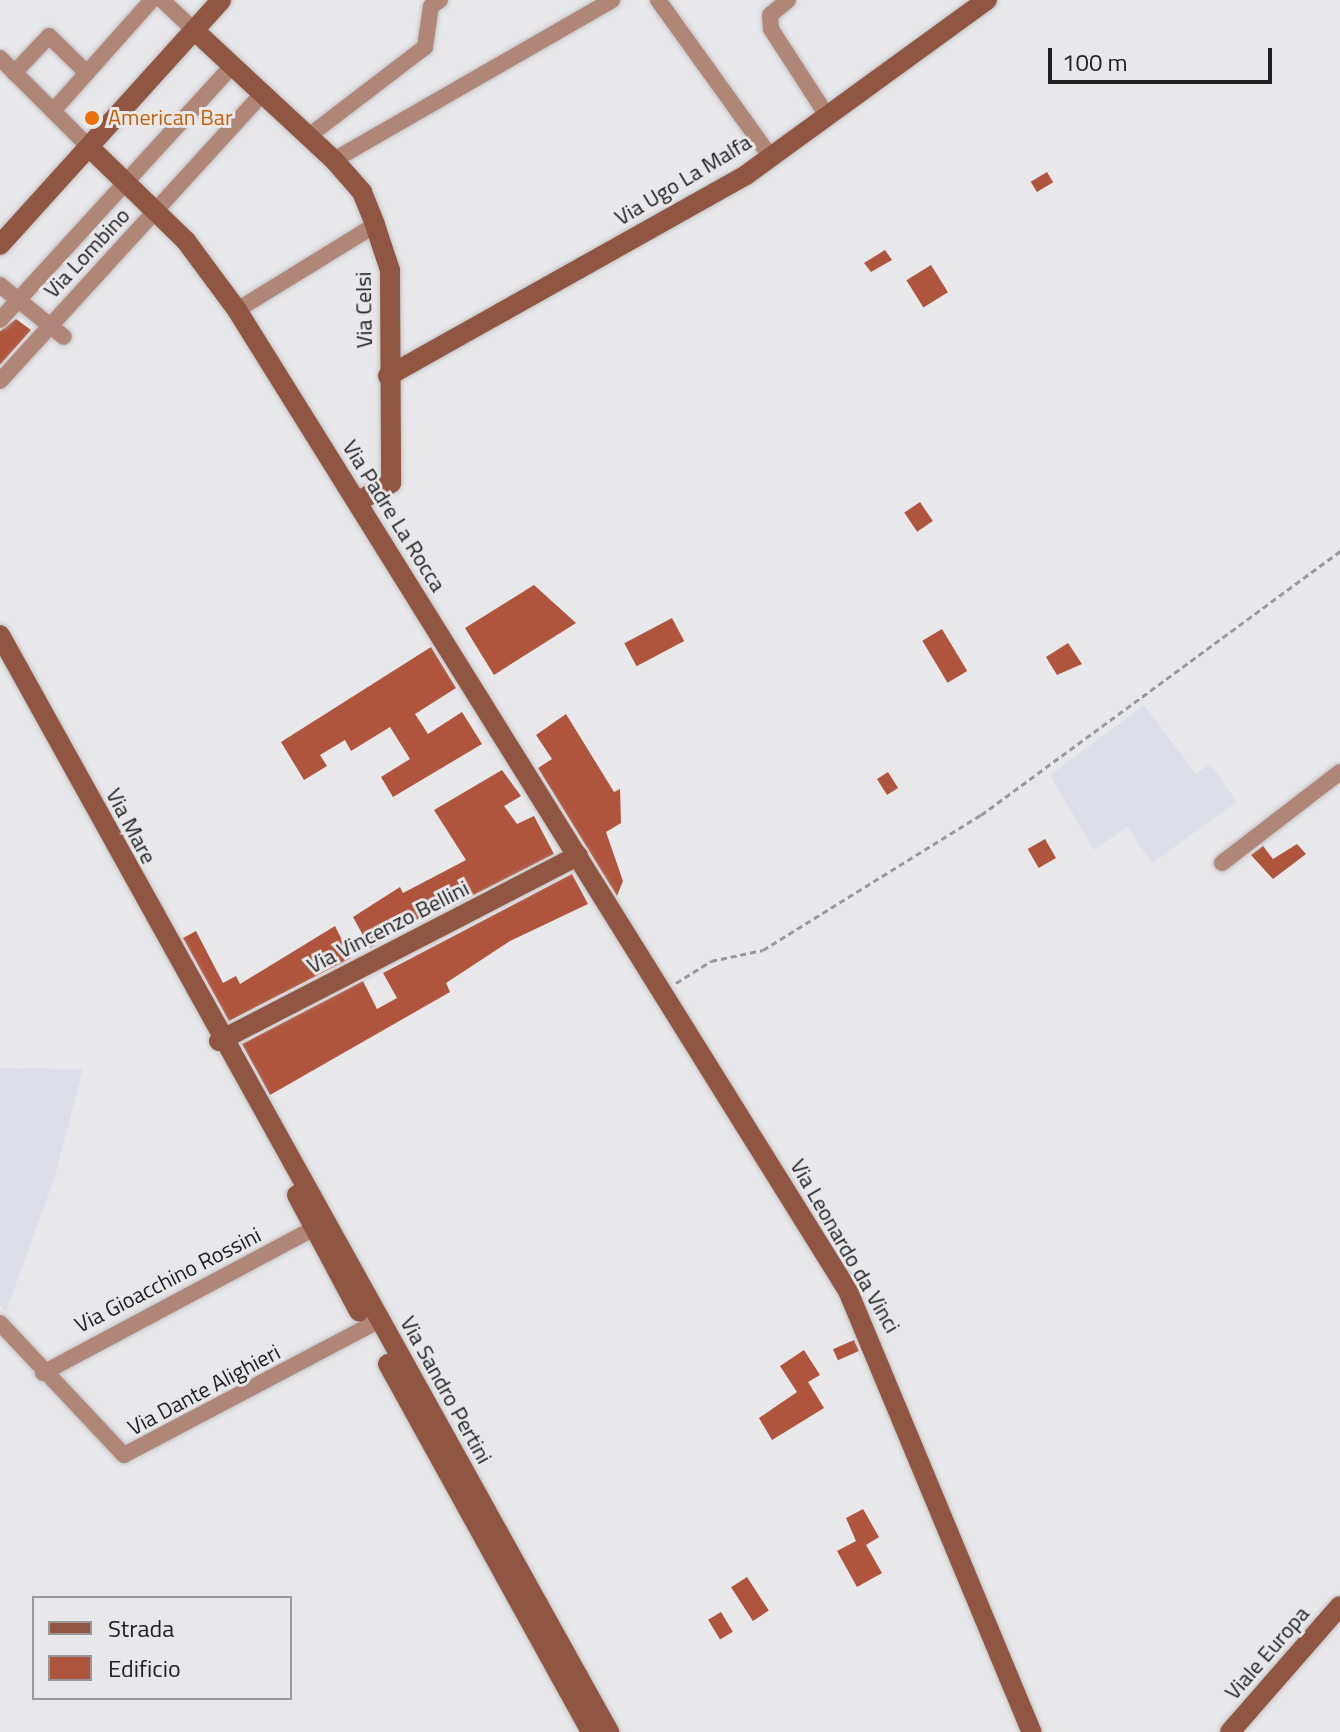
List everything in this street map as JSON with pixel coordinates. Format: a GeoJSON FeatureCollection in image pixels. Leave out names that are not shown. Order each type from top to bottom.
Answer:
{"type":"FeatureCollection","features":[{"type":"Feature","properties":{"kind":"street"},"geometry":{"type":"LineString","coordinates":[[53,111],[152,0]]}},
{"type":"Feature","properties":{"kind":"street"},"geometry":{"type":"LineString","coordinates":[[162,0],[194,30]]}},
{"type":"Feature","properties":{"kind":"street"},"geometry":{"type":"LineString","coordinates":[[0,245],[221,0]]}},
{"type":"Feature","properties":{"kind":"street"},"geometry":{"type":"LineString","coordinates":[[310,135],[425,47],[431,6],[440,0]]}},
{"type":"Feature","properties":{"kind":"street"},"geometry":{"type":"LineString","coordinates":[[334,160],[612,0]]}},
{"type":"Feature","properties":{"kind":"street"},"geometry":{"type":"LineString","coordinates":[[658,0],[770,156]]}},
{"type":"Feature","properties":{"kind":"street"},"geometry":{"type":"LineString","coordinates":[[788,0],[770,15],[771,29],[826,114]]}},
{"type":"Feature","properties":{"kind":"street","name":"Via Ugo La Malfa"},"geometry":{"type":"LineString","coordinates":[[388,376],[770,156],[987,0]]}},
{"type":"Feature","properties":{"kind":"street","name":"Via Celsi"},"geometry":{"type":"LineString","coordinates":[[194,30],[334,160],[362,192],[375,225],[390,270],[388,376],[391,483],[357,502]]}},
{"type":"Feature","properties":{"kind":"street"},"geometry":{"type":"LineString","coordinates":[[14,73],[49,36],[87,73]]}},
{"type":"Feature","properties":{"kind":"street"},"geometry":{"type":"LineString","coordinates":[[0,58],[89,147]]}},
{"type":"Feature","properties":{"kind":"street"},"geometry":{"type":"LineString","coordinates":[[0,320],[233,65]]}},
{"type":"Feature","properties":{"kind":"street","name":"Via Lombino"},"geometry":{"type":"LineString","coordinates":[[0,381],[264,92]]}},
{"type":"Feature","properties":{"kind":"street","name":"Via Padre La Rocca"},"geometry":{"type":"LineString","coordinates":[[89,147],[156,210],[237,310],[578,856]]}},
{"type":"Feature","properties":{"kind":"street"},"geometry":{"type":"LineString","coordinates":[[237,310],[375,225]]}},
{"type":"Feature","properties":{"kind":"street"},"geometry":{"type":"LineString","coordinates":[[0,285],[64,337]]}},
{"type":"Feature","properties":{"kind":"street","name":"Via Mare"},"geometry":{"type":"LineString","coordinates":[[0,635],[219,1041]]}},
{"type":"Feature","properties":{"kind":"street"},"geometry":{"type":"LineString","coordinates":[[1222,863],[1340,772]]}},
{"type":"Feature","properties":{"kind":"street","name":"Via Leonardo da Vinci"},"geometry":{"type":"LineString","coordinates":[[578,856],[866,1322],[1032,1732]]}},
{"type":"Feature","properties":{"kind":"street","name":"Via Vincenzo Bellini"},"geometry":{"type":"LineString","coordinates":[[219,1041],[578,856]]}},
{"type":"Feature","properties":{"kind":"street","name":"Via Sandro Pertini"},"geometry":{"type":"LineString","coordinates":[[219,1041],[237,1073],[248,1107],[321,1225],[591,1732]]}},
{"type":"Feature","properties":{"kind":"street","name":"Via Gioacchino Rossini"},"geometry":{"type":"LineString","coordinates":[[43,1373],[321,1225]]}},
{"type":"Feature","properties":{"kind":"street","name":"Via Dante Alighieri"},"geometry":{"type":"LineString","coordinates":[[0,1323],[113,1448],[137,1454],[374,1324]]}},
{"type":"Feature","properties":{"kind":"street","name":"Via Sandro Pertini"},"geometry":{"type":"LineString","coordinates":[[374,1324],[609,1732]]}},
{"type":"Feature","properties":{"kind":"street","name":"Viale Europa"},"geometry":{"type":"LineString","coordinates":[[1230,1732],[1340,1606]]}},
{"type":"Feature","properties":{"kind":"path"},"geometry":{"type":"LineString","coordinates":[[663,992],[711,961],[763,950],[981,815],[1340,551]]}},
{"type":"Feature","properties":{"kind":"shaded area"},"geometry":{"type":"Polygon","coordinates":[[[1144,705],[1196,774],[1210,764],[1237,802],[1152,863],[1127,827],[1094,850],[1050,775],[1144,705]]]}},
{"type":"Feature","properties":{"kind":"shaded area"},"geometry":{"type":"Polygon","coordinates":[[[0,1068],[83,1069],[54,1179],[6,1312],[0,1305],[0,1068]]]}},
{"type":"Feature","properties":{"kind":"building"},"geometry":{"type":"Polygon","coordinates":[[[1047,172],[1053,182],[1037,192],[1031,182],[1047,172]]]}},
{"type":"Feature","properties":{"kind":"building"},"geometry":{"type":"Polygon","coordinates":[[[885,250],[892,260],[871,272],[864,263],[885,250]]]}},
{"type":"Feature","properties":{"kind":"building"},"geometry":{"type":"Polygon","coordinates":[[[931,265],[948,292],[923,308],[906,280],[931,265]]]}},
{"type":"Feature","properties":{"kind":"building"},"geometry":{"type":"Polygon","coordinates":[[[16,319],[31,330],[0,365],[0,331],[16,319]]]}},
{"type":"Feature","properties":{"kind":"building"},"geometry":{"type":"Polygon","coordinates":[[[920,502],[933,521],[917,532],[904,513],[920,502]]]}},
{"type":"Feature","properties":{"kind":"building"},"geometry":{"type":"Polygon","coordinates":[[[534,585],[576,623],[494,675],[465,628],[534,585]]]}},
{"type":"Feature","properties":{"kind":"building"},"geometry":{"type":"Polygon","coordinates":[[[672,618],[684,641],[637,666],[624,643],[672,618]]]}},
{"type":"Feature","properties":{"kind":"building"},"geometry":{"type":"Polygon","coordinates":[[[942,629],[967,671],[948,683],[922,641],[942,629]]]}},
{"type":"Feature","properties":{"kind":"building"},"geometry":{"type":"Polygon","coordinates":[[[1068,643],[1082,664],[1057,675],[1046,657],[1068,643]]]}},
{"type":"Feature","properties":{"kind":"building"},"geometry":{"type":"Polygon","coordinates":[[[431,647],[456,688],[415,714],[428,734],[462,712],[482,744],[393,797],[381,777],[410,759],[390,727],[351,751],[345,740],[320,755],[327,766],[304,780],[281,742],[431,647]]]}},
{"type":"Feature","properties":{"kind":"building"},"geometry":{"type":"Polygon","coordinates":[[[566,714],[614,792],[620,789],[621,823],[606,832],[623,881],[617,896],[538,768],[552,759],[536,735],[566,714]]]}},
{"type":"Feature","properties":{"kind":"building"},"geometry":{"type":"Polygon","coordinates":[[[502,770],[521,796],[504,806],[517,824],[534,816],[554,854],[452,906],[449,900],[370,948],[353,917],[400,887],[403,893],[466,860],[434,810],[502,770]]]}},
{"type":"Feature","properties":{"kind":"building"},"geometry":{"type":"Polygon","coordinates":[[[888,772],[898,788],[887,795],[877,779],[888,772]]]}},
{"type":"Feature","properties":{"kind":"building"},"geometry":{"type":"Polygon","coordinates":[[[1045,839],[1056,858],[1039,868],[1028,849],[1045,839]]]}},
{"type":"Feature","properties":{"kind":"building"},"geometry":{"type":"Polygon","coordinates":[[[1297,844],[1306,854],[1273,879],[1251,855],[1263,846],[1273,859],[1297,844]]]}},
{"type":"Feature","properties":{"kind":"building"},"geometry":{"type":"Polygon","coordinates":[[[572,874],[588,904],[510,941],[446,983],[450,992],[270,1095],[242,1044],[363,981],[377,1009],[397,998],[383,973],[572,874]]]}},
{"type":"Feature","properties":{"kind":"building"},"geometry":{"type":"Polygon","coordinates":[[[335,926],[351,958],[229,1021],[183,938],[196,931],[223,983],[236,976],[240,984],[335,926]]]}},
{"type":"Feature","properties":{"kind":"building"},"geometry":{"type":"Polygon","coordinates":[[[854,1340],[859,1351],[838,1360],[833,1349],[854,1340]]]}},
{"type":"Feature","properties":{"kind":"building"},"geometry":{"type":"Polygon","coordinates":[[[804,1350],[820,1375],[808,1382],[824,1408],[772,1440],[759,1418],[797,1392],[780,1366],[804,1350]]]}},
{"type":"Feature","properties":{"kind":"building"},"geometry":{"type":"Polygon","coordinates":[[[863,1509],[879,1537],[866,1545],[882,1573],[857,1587],[837,1551],[856,1541],[846,1518],[863,1509]]]}},
{"type":"Feature","properties":{"kind":"building"},"geometry":{"type":"Polygon","coordinates":[[[747,1577],[769,1611],[753,1621],[731,1587],[747,1577]]]}},
{"type":"Feature","properties":{"kind":"building"},"geometry":{"type":"Polygon","coordinates":[[[721,1612],[733,1632],[720,1639],[708,1620],[721,1612]]]}},
{"type":"Feature","properties":{"kind":"place","name":"American Bar"},"geometry":{"type":"Point","coordinates":[92,118]}}]}
